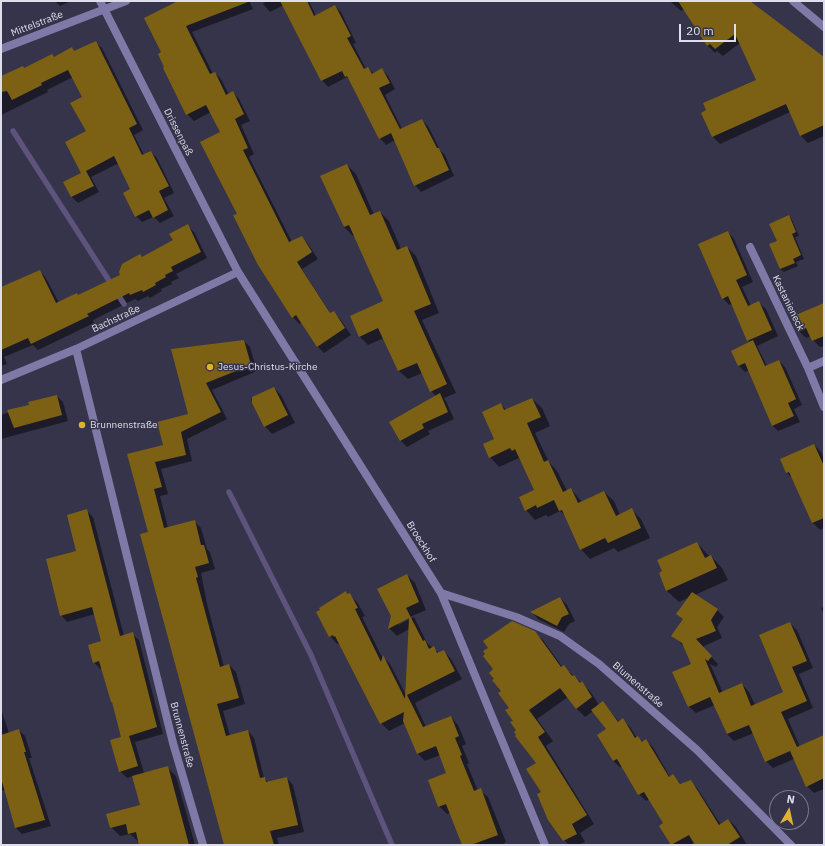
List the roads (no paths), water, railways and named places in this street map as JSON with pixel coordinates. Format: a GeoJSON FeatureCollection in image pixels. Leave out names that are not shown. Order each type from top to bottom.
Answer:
{"type":"FeatureCollection","features":[{"type":"Feature","properties":{"kind":"street","name":"Drissenpaß"},"geometry":{"type":"LineString","coordinates":[[100,1],[238,272]]}},
{"type":"Feature","properties":{"kind":"street","name":"Mittelstraße"},"geometry":{"type":"LineString","coordinates":[[1,49],[126,1]]}},
{"type":"Feature","properties":{"kind":"street"},"geometry":{"type":"LineString","coordinates":[[793,1],[824,27]]}},
{"type":"Feature","properties":{"kind":"street","name":"Kastanieneck"},"geometry":{"type":"LineString","coordinates":[[750,248],[808,368],[824,407]]}},
{"type":"Feature","properties":{"kind":"street","name":"Bachstraße"},"geometry":{"type":"LineString","coordinates":[[1,380],[76,349],[238,272]]}},
{"type":"Feature","properties":{"kind":"street","name":"Broeckhof"},"geometry":{"type":"LineString","coordinates":[[238,272],[441,593],[545,845]]}},
{"type":"Feature","properties":{"kind":"street","name":"Brunnenstraße"},"geometry":{"type":"LineString","coordinates":[[76,349],[173,743],[203,845]]}},
{"type":"Feature","properties":{"kind":"street"},"geometry":{"type":"LineString","coordinates":[[808,368],[824,361]]}},
{"type":"Feature","properties":{"kind":"street","name":"Blumenstraße"},"geometry":{"type":"LineString","coordinates":[[441,593],[516,617],[560,636],[599,664],[697,750],[791,844]]}},
{"type":"Feature","properties":{"kind":"waterway"},"geometry":{"type":"LineString","coordinates":[[13,131],[124,304]]}},
{"type":"Feature","properties":{"kind":"waterway"},"geometry":{"type":"LineString","coordinates":[[229,492],[311,655],[392,845]]}},
{"type":"Feature","properties":{"kind":"place","name":"Jesus-Christus-Kirche"},"geometry":{"type":"Point","coordinates":[210,367]}},
{"type":"Feature","properties":{"kind":"place","name":"Brunnenstraße"},"geometry":{"type":"Point","coordinates":[82,425]}}]}
